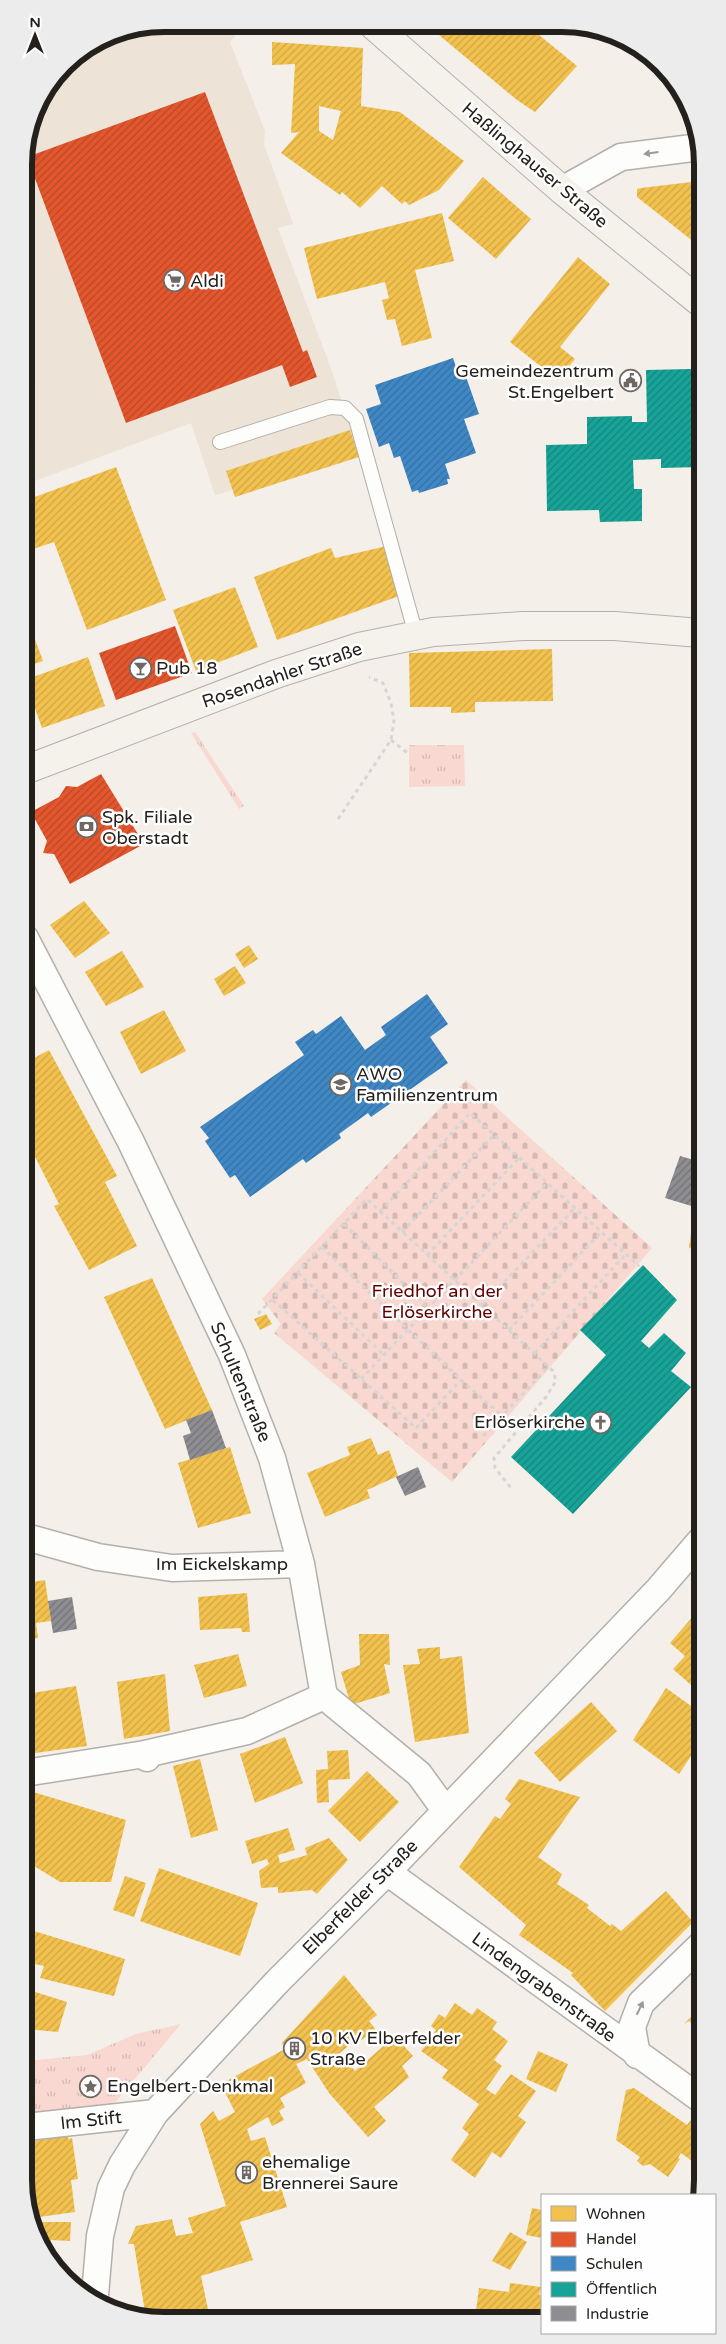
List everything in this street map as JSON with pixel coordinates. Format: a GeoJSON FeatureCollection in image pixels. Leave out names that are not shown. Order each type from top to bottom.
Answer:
{"type":"FeatureCollection","features":[{"type":"Feature","properties":{"kind":"main road","name":"Haßlinghauser Straße"},"geometry":{"type":"LineString","coordinates":[[381,32],[562,190],[694,297]]}},
{"type":"Feature","properties":{"kind":"main road","name":"Rosendahler Straße"},"geometry":{"type":"LineString","coordinates":[[33,767],[325,656],[416,635],[433,632],[523,626],[615,626],[694,632]]}},
{"type":"Feature","properties":{"kind":"street"},"geometry":{"type":"LineString","coordinates":[[562,190],[621,158],[692,148]]}},
{"type":"Feature","properties":{"kind":"street","name":"Schultenstraße"},"geometry":{"type":"LineString","coordinates":[[33,953],[131,1142],[232,1355],[272,1458],[301,1564],[324,1696]]}},
{"type":"Feature","properties":{"kind":"street","name":"Im Eickelskamp"},"geometry":{"type":"LineString","coordinates":[[32,1539],[98,1557],[172,1568],[301,1564]]}},
{"type":"Feature","properties":{"kind":"street","name":"Elberfelder Straße"},"geometry":{"type":"LineString","coordinates":[[95,2292],[100,2236],[111,2188],[122,2165],[155,2113],[277,1982],[387,1872],[658,1590],[693,1549]]}},
{"type":"Feature","properties":{"kind":"street"},"geometry":{"type":"LineString","coordinates":[[32,1772],[146,1756],[247,1732],[324,1696],[419,1774],[445,1810]]}},
{"type":"Feature","properties":{"kind":"street","name":"Lindengrabenstraße"},"geometry":{"type":"LineString","coordinates":[[387,1872],[693,2094]]}},
{"type":"Feature","properties":{"kind":"street"},"geometry":{"type":"LineString","coordinates":[[637,2055],[632,2027],[641,2003],[693,1953]]}},
{"type":"Feature","properties":{"kind":"street","name":"Im Stift"},"geometry":{"type":"LineString","coordinates":[[32,2126],[155,2113]]}},
{"type":"Feature","properties":{"kind":"lane"},"geometry":{"type":"LineString","coordinates":[[220,442],[330,407],[344,408],[356,419],[416,635]]}},
{"type":"Feature","properties":{"kind":"path"},"geometry":{"type":"LineString","coordinates":[[338,818],[391,740],[394,721],[391,703],[383,683],[369,677]]}},
{"type":"Feature","properties":{"kind":"path"},"geometry":{"type":"LineString","coordinates":[[391,740],[409,754]]}},
{"type":"Feature","properties":{"kind":"path"},"geometry":{"type":"LineString","coordinates":[[380,1212],[470,1113],[639,1266]]}},
{"type":"Feature","properties":{"kind":"path"},"geometry":{"type":"LineString","coordinates":[[402,1232],[494,1135]]}},
{"type":"Feature","properties":{"kind":"path"},"geometry":{"type":"LineString","coordinates":[[428,1255],[520,1158]]}},
{"type":"Feature","properties":{"kind":"path"},"geometry":{"type":"LineString","coordinates":[[361,1379],[456,1282],[548,1183]]}},
{"type":"Feature","properties":{"kind":"path"},"geometry":{"type":"LineString","coordinates":[[258,1314],[367,1199],[553,1371],[556,1381],[551,1389],[494,1458],[495,1468],[512,1488]]}},
{"type":"Feature","properties":{"kind":"path"},"geometry":{"type":"LineString","coordinates":[[482,1306],[575,1208]]}},
{"type":"Feature","properties":{"kind":"path"},"geometry":{"type":"LineString","coordinates":[[344,1224],[429,1309]]}},
{"type":"Feature","properties":{"kind":"path"},"geometry":{"type":"LineString","coordinates":[[509,1330],[601,1232]]}},
{"type":"Feature","properties":{"kind":"path"},"geometry":{"type":"LineString","coordinates":[[322,1247],[461,1380],[501,1415]]}},
{"type":"Feature","properties":{"kind":"path"},"geometry":{"type":"LineString","coordinates":[[534,1354],[626,1254]]}},
{"type":"Feature","properties":{"kind":"path"},"geometry":{"type":"LineString","coordinates":[[298,1273],[384,1355]]}},
{"type":"Feature","properties":{"kind":"path"},"geometry":{"type":"LineString","coordinates":[[273,1300],[416,1428],[461,1380]]}},
{"type":"Feature","properties":{"kind":"path"},"geometry":{"type":"LineString","coordinates":[[483,1436],[548,1366]]}},
{"type":"Feature","properties":{"kind":"shaded area"},"geometry":{"type":"Polygon","coordinates":[[[165,32],[238,32],[230,42],[265,131],[264,144],[293,224],[278,228],[332,371],[359,455],[215,495],[191,423],[33,482],[34,147],[37,130],[46,106],[60,84],[71,71],[99,50],[130,37],[147,34],[165,32]]]}},
{"type":"Feature","properties":{"kind":"green space"},"geometry":{"type":"Polygon","coordinates":[[[195,732],[244,806],[239,809],[191,733],[195,732]]]}},
{"type":"Feature","properties":{"kind":"green space"},"geometry":{"type":"Polygon","coordinates":[[[409,745],[464,745],[465,786],[409,787],[409,745]]]}},
{"type":"Feature","properties":{"kind":"green space","name":"Friedhof an der Erlöserkirche"},"geometry":{"type":"Polygon","coordinates":[[[466,1080],[652,1248],[452,1482],[274,1333],[281,1324],[262,1299],[466,1080]]]}},
{"type":"Feature","properties":{"kind":"green space"},"geometry":{"type":"Polygon","coordinates":[[[181,2024],[114,2104],[32,2112],[32,2060],[87,2055],[136,2034],[181,2024]]]}},
{"type":"Feature","properties":{"kind":"building: Wohnen"},"geometry":{"type":"Polygon","coordinates":[[[435,32],[535,32],[577,66],[535,112],[517,100],[435,32]]]}},
{"type":"Feature","properties":{"kind":"building: Wohnen"},"geometry":{"type":"Polygon","coordinates":[[[272,42],[363,48],[361,106],[400,112],[464,161],[439,190],[409,205],[405,201],[402,204],[382,186],[360,208],[342,192],[340,195],[281,153],[299,132],[291,133],[295,64],[272,65],[272,42]],[[319,106],[319,131],[333,140],[341,111],[319,106]]]}},
{"type":"Feature","properties":{"kind":"building: Wohnen"},"geometry":{"type":"Polygon","coordinates":[[[483,177],[531,219],[496,259],[448,218],[483,177]]]}},
{"type":"Feature","properties":{"kind":"building: Wohnen"},"geometry":{"type":"Polygon","coordinates":[[[694,182],[694,242],[637,197],[637,189],[694,182]]]}},
{"type":"Feature","properties":{"kind":"building: Wohnen"},"geometry":{"type":"Polygon","coordinates":[[[442,213],[454,261],[415,270],[432,338],[402,346],[395,319],[387,320],[382,300],[389,298],[385,282],[317,299],[304,248],[442,213]]]}},
{"type":"Feature","properties":{"kind":"building: Wohnen"},"geometry":{"type":"Polygon","coordinates":[[[578,257],[610,284],[560,347],[575,359],[558,380],[510,342],[578,257]]]}},
{"type":"Feature","properties":{"kind":"building: Wohnen"},"geometry":{"type":"Polygon","coordinates":[[[350,430],[359,457],[235,497],[226,471],[350,430]]]}},
{"type":"Feature","properties":{"kind":"building: Wohnen"},"geometry":{"type":"Polygon","coordinates":[[[116,467],[166,600],[87,630],[54,542],[33,549],[33,498],[116,467]]]}},
{"type":"Feature","properties":{"kind":"building: Wohnen"},"geometry":{"type":"Polygon","coordinates":[[[387,546],[399,596],[277,640],[254,577],[331,548],[335,558],[387,546]]]}},
{"type":"Feature","properties":{"kind":"building: Wohnen"},"geometry":{"type":"Polygon","coordinates":[[[235,587],[258,647],[196,671],[173,610],[235,587]]]}},
{"type":"Feature","properties":{"kind":"building: Wohnen"},"geometry":{"type":"Polygon","coordinates":[[[33,633],[43,661],[33,664],[33,633]]]}},
{"type":"Feature","properties":{"kind":"building: Wohnen"},"geometry":{"type":"Polygon","coordinates":[[[552,649],[553,701],[475,702],[475,712],[451,713],[451,707],[410,707],[409,653],[552,649]]]}},
{"type":"Feature","properties":{"kind":"building: Wohnen"},"geometry":{"type":"Polygon","coordinates":[[[88,657],[105,706],[42,728],[33,702],[33,677],[88,657]]]}},
{"type":"Feature","properties":{"kind":"building: Wohnen"},"geometry":{"type":"Polygon","coordinates":[[[84,901],[110,933],[75,958],[50,925],[84,901]]]}},
{"type":"Feature","properties":{"kind":"building: Wohnen"},"geometry":{"type":"Polygon","coordinates":[[[249,945],[258,959],[244,968],[235,954],[249,945]]]}},
{"type":"Feature","properties":{"kind":"building: Wohnen"},"geometry":{"type":"Polygon","coordinates":[[[122,951],[144,987],[106,1006],[85,972],[122,951]]]}},
{"type":"Feature","properties":{"kind":"building: Wohnen"},"geometry":{"type":"Polygon","coordinates":[[[235,966],[246,983],[224,996],[214,979],[235,966]]]}},
{"type":"Feature","properties":{"kind":"building: Wohnen"},"geometry":{"type":"Polygon","coordinates":[[[164,1010],[186,1051],[141,1074],[120,1032],[164,1010]]]}},
{"type":"Feature","properties":{"kind":"building: Wohnen"},"geometry":{"type":"Polygon","coordinates":[[[49,1050],[117,1176],[105,1182],[137,1246],[89,1270],[54,1206],[59,1204],[33,1152],[33,1059],[49,1050]]]}},
{"type":"Feature","properties":{"kind":"building: Wohnen"},"geometry":{"type":"Polygon","coordinates":[[[693,1217],[693,1217],[693,1249],[689,1248],[693,1217]]]}},
{"type":"Feature","properties":{"kind":"building: Wohnen"},"geometry":{"type":"Polygon","coordinates":[[[152,1278],[212,1410],[165,1429],[104,1297],[152,1278]]]}},
{"type":"Feature","properties":{"kind":"building: Wohnen"},"geometry":{"type":"Polygon","coordinates":[[[266,1314],[272,1324],[260,1330],[254,1319],[266,1314]]]}},
{"type":"Feature","properties":{"kind":"building: Wohnen"},"geometry":{"type":"Polygon","coordinates":[[[371,1438],[378,1455],[389,1450],[398,1476],[367,1490],[370,1498],[325,1517],[307,1473],[350,1455],[347,1447],[371,1438]]]}},
{"type":"Feature","properties":{"kind":"building: Wohnen"},"geometry":{"type":"Polygon","coordinates":[[[230,1447],[251,1513],[198,1528],[178,1463],[230,1447]]]}},
{"type":"Feature","properties":{"kind":"building: Wohnen"},"geometry":{"type":"Polygon","coordinates":[[[45,1580],[51,1621],[36,1623],[38,1638],[32,1639],[32,1582],[45,1580]]]}},
{"type":"Feature","properties":{"kind":"building: Wohnen"},"geometry":{"type":"Polygon","coordinates":[[[247,1593],[250,1632],[242,1632],[241,1628],[200,1630],[198,1597],[247,1593]]]}},
{"type":"Feature","properties":{"kind":"building: Wohnen"},"geometry":{"type":"Polygon","coordinates":[[[693,1616],[693,1687],[673,1669],[685,1656],[670,1643],[693,1616]]]}},
{"type":"Feature","properties":{"kind":"building: Wohnen"},"geometry":{"type":"Polygon","coordinates":[[[359,1634],[389,1634],[390,1665],[384,1664],[390,1693],[351,1705],[341,1672],[360,1665],[359,1634]]]}},
{"type":"Feature","properties":{"kind":"building: Wohnen"},"geometry":{"type":"Polygon","coordinates":[[[440,1647],[440,1659],[462,1656],[469,1733],[415,1742],[403,1665],[420,1664],[417,1649],[440,1647]]]}},
{"type":"Feature","properties":{"kind":"building: Wohnen"},"geometry":{"type":"Polygon","coordinates":[[[238,1654],[247,1686],[204,1698],[194,1665],[238,1654]]]}},
{"type":"Feature","properties":{"kind":"building: Wohnen"},"geometry":{"type":"Polygon","coordinates":[[[165,1674],[170,1731],[124,1739],[117,1682],[165,1674]]]}},
{"type":"Feature","properties":{"kind":"building: Wohnen"},"geometry":{"type":"Polygon","coordinates":[[[76,1686],[87,1746],[35,1753],[32,1735],[32,1693],[76,1686]]]}},
{"type":"Feature","properties":{"kind":"building: Wohnen"},"geometry":{"type":"Polygon","coordinates":[[[666,1688],[693,1707],[693,1753],[679,1774],[633,1740],[666,1688]]]}},
{"type":"Feature","properties":{"kind":"building: Wohnen"},"geometry":{"type":"Polygon","coordinates":[[[591,1702],[617,1731],[560,1782],[534,1753],[591,1702]]]}},
{"type":"Feature","properties":{"kind":"building: Wohnen"},"geometry":{"type":"Polygon","coordinates":[[[285,1737],[303,1783],[255,1803],[240,1754],[285,1737]]]}},
{"type":"Feature","properties":{"kind":"building: Wohnen"},"geometry":{"type":"Polygon","coordinates":[[[348,1750],[350,1779],[328,1780],[329,1802],[317,1803],[316,1770],[328,1769],[327,1751],[348,1750]]]}},
{"type":"Feature","properties":{"kind":"building: Wohnen"},"geometry":{"type":"Polygon","coordinates":[[[200,1759],[218,1830],[191,1838],[173,1766],[200,1759]]]}},
{"type":"Feature","properties":{"kind":"building: Wohnen"},"geometry":{"type":"Polygon","coordinates":[[[367,1771],[399,1802],[360,1842],[328,1811],[367,1771]]]}},
{"type":"Feature","properties":{"kind":"building: Wohnen"},"geometry":{"type":"Polygon","coordinates":[[[519,1779],[580,1797],[538,1857],[562,1874],[557,1884],[589,1905],[587,1908],[610,1926],[612,1924],[621,1931],[666,1891],[693,1922],[605,2011],[571,1975],[573,1973],[519,1935],[526,1925],[459,1867],[495,1816],[500,1819],[511,1804],[505,1799],[519,1779]]]}},
{"type":"Feature","properties":{"kind":"building: Wohnen"},"geometry":{"type":"Polygon","coordinates":[[[33,1792],[126,1820],[111,1882],[60,1882],[32,1865],[33,1792]]]}},
{"type":"Feature","properties":{"kind":"building: Wohnen"},"geometry":{"type":"Polygon","coordinates":[[[288,1828],[295,1850],[278,1855],[280,1863],[307,1855],[305,1848],[329,1838],[348,1860],[317,1894],[312,1890],[278,1893],[278,1887],[261,1888],[259,1871],[269,1864],[267,1859],[252,1864],[245,1841],[288,1828]]]}},
{"type":"Feature","properties":{"kind":"building: Wohnen"},"geometry":{"type":"Polygon","coordinates":[[[159,1868],[258,1903],[240,1956],[140,1921],[159,1868]]]}},
{"type":"Feature","properties":{"kind":"building: Wohnen"},"geometry":{"type":"Polygon","coordinates":[[[125,1876],[146,1883],[134,1917],[113,1910],[125,1876]]]}},
{"type":"Feature","properties":{"kind":"building: Wohnen"},"geometry":{"type":"Polygon","coordinates":[[[34,1931],[125,1959],[114,1996],[40,1978],[44,1966],[32,1963],[32,1936],[34,1931]]]}},
{"type":"Feature","properties":{"kind":"building: Wohnen"},"geometry":{"type":"Polygon","coordinates":[[[344,1975],[377,2015],[369,2021],[376,2030],[357,2043],[355,2040],[333,2059],[341,2068],[348,2063],[355,2071],[395,2036],[413,2056],[402,2066],[409,2077],[374,2107],[386,2121],[368,2137],[329,2093],[307,2059],[296,2064],[306,2083],[280,2098],[285,2107],[279,2111],[284,2120],[272,2126],[268,2117],[247,2129],[251,2141],[265,2137],[287,2207],[240,2222],[253,2260],[201,2276],[208,2309],[187,2312],[145,2310],[134,2244],[128,2244],[136,2226],[172,2219],[176,2236],[193,2233],[188,2218],[226,2206],[200,2124],[213,2111],[219,2121],[235,2112],[221,2084],[285,2049],[282,2043],[344,1975]]]}},
{"type":"Feature","properties":{"kind":"building: Wohnen"},"geometry":{"type":"Polygon","coordinates":[[[32,1991],[67,2002],[58,2032],[32,2030],[32,1991]]]}},
{"type":"Feature","properties":{"kind":"building: Wohnen"},"geometry":{"type":"Polygon","coordinates":[[[455,2003],[472,2015],[477,2008],[497,2022],[492,2029],[508,2041],[494,2060],[502,2066],[486,2089],[495,2095],[511,2074],[536,2091],[518,2116],[526,2122],[501,2158],[492,2152],[475,2178],[451,2160],[469,2134],[462,2128],[479,2104],[442,2078],[448,2070],[421,2051],[425,2046],[422,2043],[425,2039],[428,2041],[436,2030],[431,2026],[439,2014],[445,2018],[455,2003]]]}},
{"type":"Feature","properties":{"kind":"building: Wohnen"},"geometry":{"type":"Polygon","coordinates":[[[693,2015],[693,2025],[689,2021],[684,2024],[693,2015]]]}},
{"type":"Feature","properties":{"kind":"building: Wohnen"},"geometry":{"type":"Polygon","coordinates":[[[538,2051],[568,2064],[556,2092],[526,2079],[538,2051]]]}},
{"type":"Feature","properties":{"kind":"building: Wohnen"},"geometry":{"type":"Polygon","coordinates":[[[634,2088],[687,2125],[693,2117],[693,2162],[681,2153],[678,2158],[680,2159],[668,2177],[650,2164],[643,2166],[637,2161],[640,2157],[616,2140],[626,2090],[634,2088]]]}},
{"type":"Feature","properties":{"kind":"building: Wohnen"},"geometry":{"type":"Polygon","coordinates":[[[68,2136],[68,2139],[72,2138],[78,2179],[71,2180],[75,2212],[39,2217],[32,2179],[32,2141],[68,2136]]]}},
{"type":"Feature","properties":{"kind":"building: Wohnen"},"geometry":{"type":"Polygon","coordinates":[[[532,2208],[541,2210],[541,2238],[526,2235],[532,2208]]]}},
{"type":"Feature","properties":{"kind":"building: Wohnen"},"geometry":{"type":"Polygon","coordinates":[[[40,2222],[71,2222],[70,2241],[51,2240],[51,2246],[40,2222]]]}},
{"type":"Feature","properties":{"kind":"building: Wohnen"},"geometry":{"type":"Polygon","coordinates":[[[510,2232],[527,2242],[510,2270],[492,2261],[510,2232]]]}},
{"type":"Feature","properties":{"kind":"building: Wohnen"},"geometry":{"type":"Polygon","coordinates":[[[510,2283],[541,2287],[539,2295],[541,2296],[541,2312],[476,2312],[479,2288],[509,2292],[510,2283]]]}},
{"type":"Feature","properties":{"kind":"building: Handel","name":"Aldi"},"geometry":{"type":"Polygon","coordinates":[[[205,92],[303,352],[307,350],[317,377],[290,387],[282,365],[126,423],[33,173],[33,155],[205,92]]]}},
{"type":"Feature","properties":{"kind":"building: Handel"},"geometry":{"type":"Polygon","coordinates":[[[175,626],[192,673],[116,700],[99,653],[175,626]]]}},
{"type":"Feature","properties":{"kind":"building: Handel","name":"Spk. Filiale Oberstadt"},"geometry":{"type":"Polygon","coordinates":[[[101,774],[144,844],[70,884],[54,854],[43,853],[47,841],[33,815],[33,811],[59,797],[66,786],[77,787],[101,774]]]}},
{"type":"Feature","properties":{"kind":"building: Schulen"},"geometry":{"type":"Polygon","coordinates":[[[453,358],[459,376],[465,374],[479,414],[464,419],[476,453],[445,464],[450,479],[447,479],[448,484],[419,493],[418,490],[412,492],[400,456],[394,458],[389,443],[379,447],[366,409],[381,404],[375,385],[453,358]]]}},
{"type":"Feature","properties":{"kind":"building: Schulen","name":"AWO Familienzentrum"},"geometry":{"type":"Polygon","coordinates":[[[427,994],[448,1024],[430,1037],[448,1063],[371,1117],[368,1113],[339,1134],[341,1138],[306,1163],[303,1159],[250,1197],[235,1175],[230,1178],[205,1141],[209,1138],[200,1127],[304,1055],[295,1042],[313,1030],[316,1034],[341,1016],[365,1050],[386,1035],[381,1027],[427,994]]]}},
{"type":"Feature","properties":{"kind":"building: Öffentlich"},"geometry":{"type":"Polygon","coordinates":[[[691,369],[692,398],[694,398],[694,467],[661,468],[661,459],[633,460],[634,489],[642,489],[642,521],[600,522],[599,510],[547,511],[546,445],[587,444],[587,417],[632,416],[632,422],[647,422],[646,370],[691,369]]]}},
{"type":"Feature","properties":{"kind":"building: Öffentlich","name":"Erlöserkirche"},"geometry":{"type":"Polygon","coordinates":[[[643,1265],[677,1300],[641,1341],[649,1348],[664,1333],[686,1353],[671,1371],[691,1387],[573,1514],[511,1457],[606,1355],[580,1330],[643,1265]]]}},
{"type":"Feature","properties":{"kind":"building: Industrie"},"geometry":{"type":"Polygon","coordinates":[[[680,1156],[694,1160],[693,1207],[665,1198],[680,1156]]]}},
{"type":"Feature","properties":{"kind":"building: Industrie"},"geometry":{"type":"Polygon","coordinates":[[[212,1410],[226,1448],[190,1460],[183,1436],[191,1433],[186,1420],[212,1410]]]}},
{"type":"Feature","properties":{"kind":"building: Industrie"},"geometry":{"type":"Polygon","coordinates":[[[418,1467],[426,1487],[405,1496],[396,1477],[418,1467]]]}},
{"type":"Feature","properties":{"kind":"building: Industrie"},"geometry":{"type":"Polygon","coordinates":[[[72,1597],[77,1629],[53,1633],[48,1601],[72,1597]]]}},
{"type":"Feature","properties":{"kind":"place","name":"Aldi"},"geometry":{"type":"Point","coordinates":[174,281]}},
{"type":"Feature","properties":{"kind":"place","name":"Gemeindezentrum St.Engelbert"},"geometry":{"type":"Point","coordinates":[630,381]}},
{"type":"Feature","properties":{"kind":"place","name":"Pub 18"},"geometry":{"type":"Point","coordinates":[140,668]}},
{"type":"Feature","properties":{"kind":"place","name":"Spk. Filiale Oberstadt"},"geometry":{"type":"Point","coordinates":[86,827]}},
{"type":"Feature","properties":{"kind":"place","name":"AWO Familienzentrum"},"geometry":{"type":"Point","coordinates":[340,1084]}},
{"type":"Feature","properties":{"kind":"place","name":"Erlöserkirche"},"geometry":{"type":"Point","coordinates":[601,1422]}},
{"type":"Feature","properties":{"kind":"place","name":"10 KV Elberfelder Straße"},"geometry":{"type":"Point","coordinates":[294,2048]}},
{"type":"Feature","properties":{"kind":"place","name":"Engelbert-Denkmal"},"geometry":{"type":"Point","coordinates":[91,2086]}},
{"type":"Feature","properties":{"kind":"place","name":"ehemalige Brennerei Saure"},"geometry":{"type":"Point","coordinates":[246,2172]}}]}
